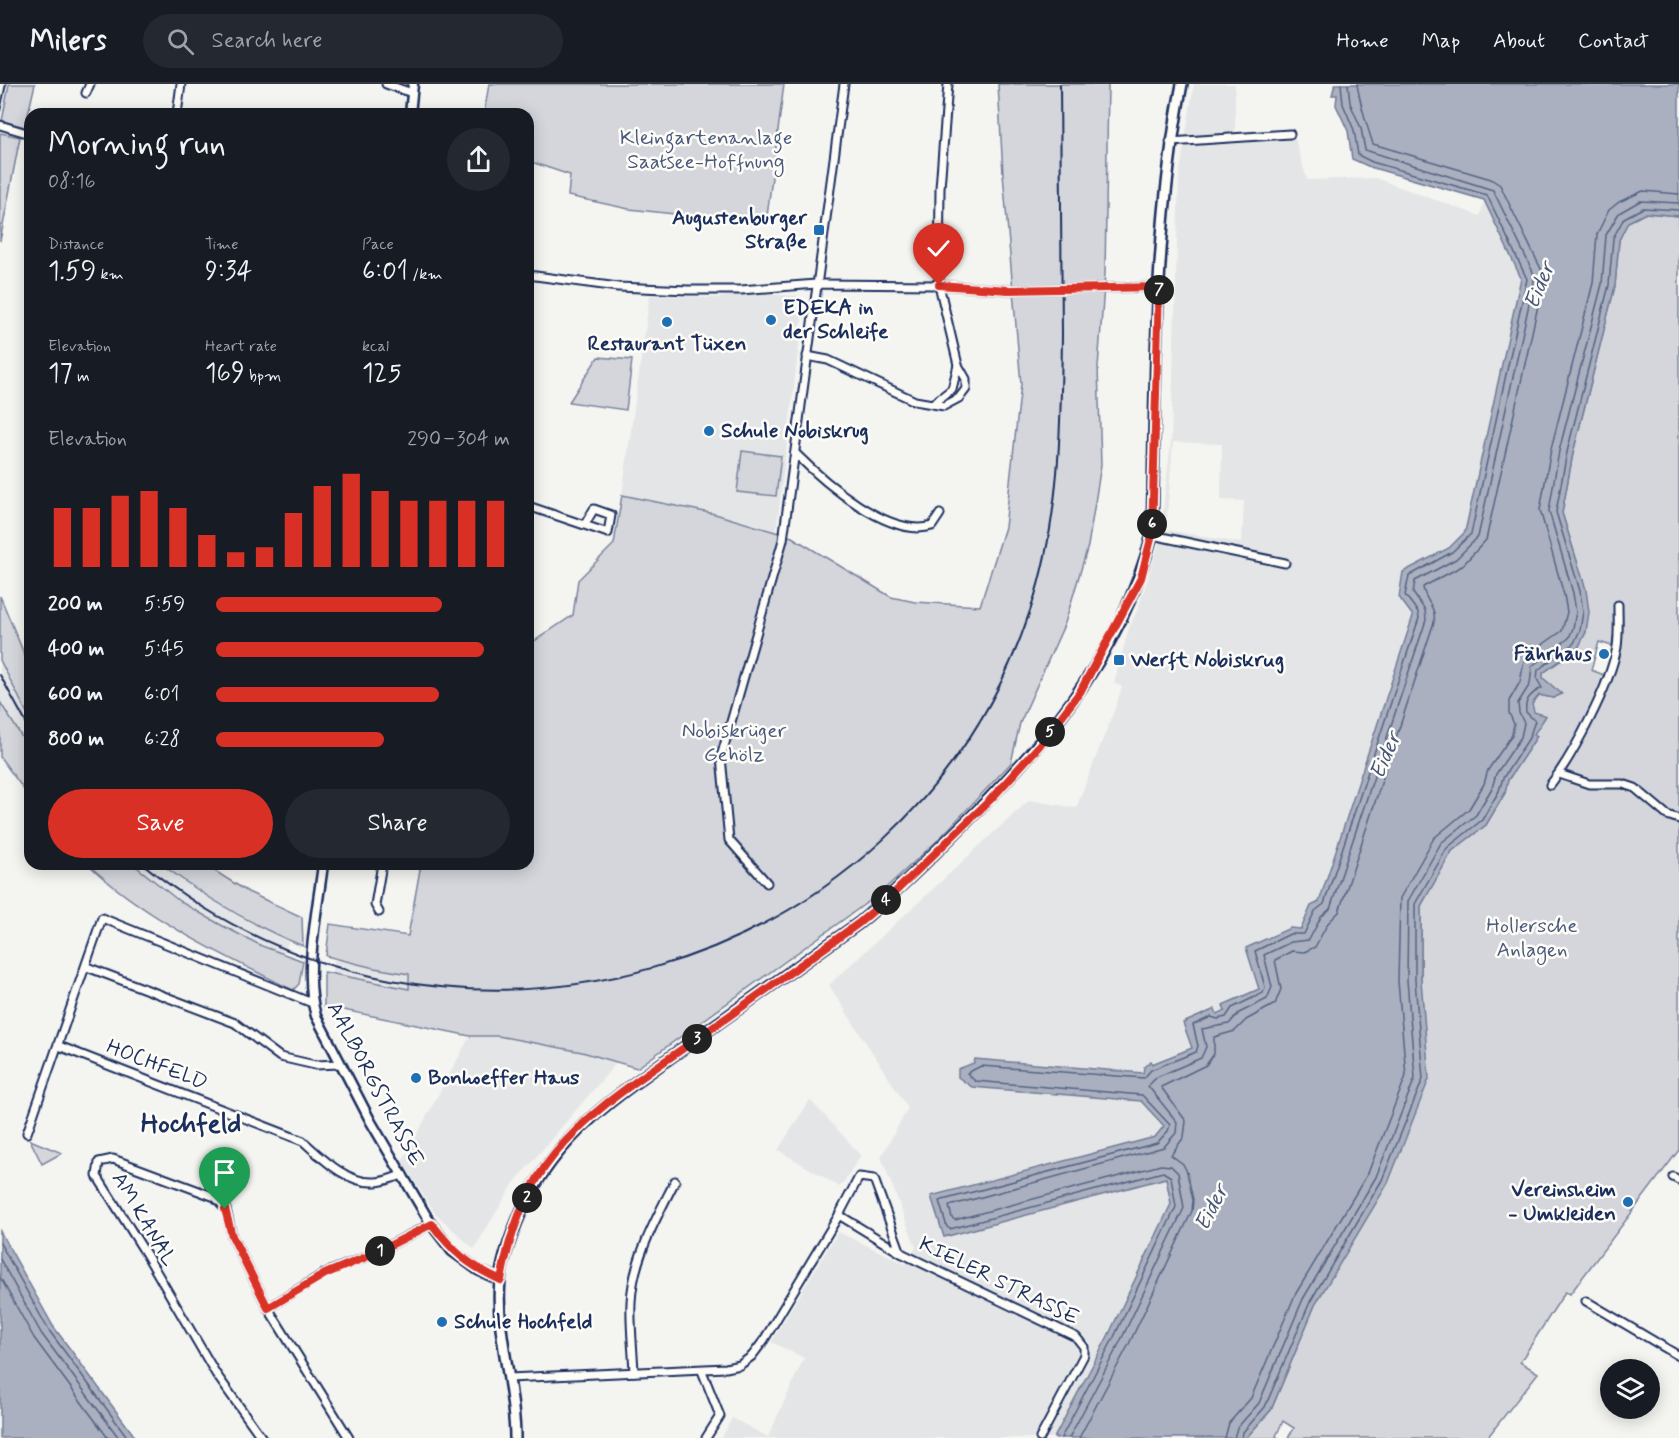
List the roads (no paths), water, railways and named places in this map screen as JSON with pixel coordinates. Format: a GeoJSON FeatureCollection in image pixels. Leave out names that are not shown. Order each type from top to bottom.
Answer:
{"type":"FeatureCollection","features":[{"type":"Feature","properties":{"kind":"main road"},"geometry":{"type":"LineString","coordinates":[[515,1438],[500,1306],[501,1280],[508,1244],[523,1207],[554,1155],[591,1117],[859,923],[892,895],[991,799],[1039,746],[1080,692],[1124,614],[1141,578],[1152,535],[1159,287],[1170,142],[1182,84]]}},
{"type":"Feature","properties":{"kind":"street"},"geometry":{"type":"LineString","coordinates":[[86,93],[90,84]]}},
{"type":"Feature","properties":{"kind":"street"},"geometry":{"type":"LineString","coordinates":[[178,108],[181,84]]}},
{"type":"Feature","properties":{"kind":"street"},"geometry":{"type":"LineString","coordinates":[[386,84],[413,89],[411,108]]}},
{"type":"Feature","properties":{"kind":"street"},"geometry":{"type":"LineString","coordinates":[[767,883],[729,840],[722,757],[783,540],[844,84]]}},
{"type":"Feature","properties":{"kind":"street"},"geometry":{"type":"LineString","coordinates":[[807,356],[828,360],[915,401],[944,406],[959,398],[966,389],[966,380],[958,365],[939,285],[940,188],[948,84]]}},
{"type":"Feature","properties":{"kind":"street"},"geometry":{"type":"LineString","coordinates":[[0,125],[24,132]]}},
{"type":"Feature","properties":{"kind":"street"},"geometry":{"type":"LineString","coordinates":[[1170,142],[1290,134]]}},
{"type":"Feature","properties":{"kind":"street"},"geometry":{"type":"LineString","coordinates":[[534,276],[647,290],[741,290],[816,284],[939,285],[1008,290],[1159,287]]}},
{"type":"Feature","properties":{"kind":"street"},"geometry":{"type":"LineString","coordinates":[[934,403],[952,388],[958,365]]}},
{"type":"Feature","properties":{"kind":"street"},"geometry":{"type":"LineString","coordinates":[[795,453],[820,479],[844,497],[877,515],[908,526],[926,528],[932,526],[940,514]]}},
{"type":"Feature","properties":{"kind":"street"},"geometry":{"type":"LineString","coordinates":[[534,508],[585,524]]}},
{"type":"Feature","properties":{"kind":"street"},"geometry":{"type":"LineString","coordinates":[[1152,535],[1285,563]]}},
{"type":"Feature","properties":{"kind":"street"},"geometry":{"type":"LineString","coordinates":[[1550,785],[1559,774],[1609,674],[1617,646],[1618,604]]}},
{"type":"Feature","properties":{"kind":"street"},"geometry":{"type":"LineString","coordinates":[[1559,774],[1589,784],[1623,784],[1635,788],[1667,815],[1679,819]]}},
{"type":"Feature","properties":{"kind":"street","name":"AALBORGSTRASSE"},"geometry":{"type":"LineString","coordinates":[[323,870],[314,942],[312,1003],[340,1064],[432,1224],[452,1251],[478,1270],[501,1280]]}},
{"type":"Feature","properties":{"kind":"street"},"geometry":{"type":"LineString","coordinates":[[379,912],[375,906],[381,870]]}},
{"type":"Feature","properties":{"kind":"street"},"geometry":{"type":"LineString","coordinates":[[27,1133],[87,967],[102,918],[312,1003]]}},
{"type":"Feature","properties":{"kind":"street"},"geometry":{"type":"LineString","coordinates":[[87,967],[235,1023],[280,1056],[315,1065],[340,1064]]}},
{"type":"Feature","properties":{"kind":"street","name":"HOCHFELD"},"geometry":{"type":"LineString","coordinates":[[59,1046],[303,1141],[334,1169],[358,1179],[374,1183],[403,1175]]}},
{"type":"Feature","properties":{"kind":"street","name":"AM KANAL"},"geometry":{"type":"LineString","coordinates":[[262,1438],[216,1374],[146,1254],[97,1176],[99,1162],[114,1159],[215,1197],[225,1209],[232,1236],[268,1308],[349,1438]]}},
{"type":"Feature","properties":{"kind":"street","name":"KIELER STRASSE"},"geometry":{"type":"LineString","coordinates":[[509,1378],[702,1371],[740,1365],[752,1356],[764,1341],[859,1177],[874,1179],[901,1253]]}},
{"type":"Feature","properties":{"kind":"street"},"geometry":{"type":"LineString","coordinates":[[634,1372],[632,1301],[635,1277],[648,1234],[675,1181]]}},
{"type":"Feature","properties":{"kind":"street","name":"KIELER STRASSE"},"geometry":{"type":"LineString","coordinates":[[839,1215],[901,1253],[1076,1337],[1084,1347],[1084,1355],[1040,1438]]}},
{"type":"Feature","properties":{"kind":"street"},"geometry":{"type":"LineString","coordinates":[[268,1308],[325,1274],[371,1255],[432,1224]]}},
{"type":"Feature","properties":{"kind":"street"},"geometry":{"type":"LineString","coordinates":[[1586,1301],[1679,1356]]}},
{"type":"Feature","properties":{"kind":"street"},"geometry":{"type":"LineString","coordinates":[[702,1371],[720,1416],[706,1438]]}},
{"type":"Feature","properties":{"kind":"water","name":"Eider"},"geometry":{"type":"Polygon","coordinates":[[[1335,84],[1679,84],[1679,216],[1646,213],[1628,222],[1619,240],[1615,286],[1573,453],[1562,513],[1586,590],[1589,612],[1586,632],[1578,648],[1543,673],[1543,678],[1562,694],[1553,698],[1539,695],[1532,704],[1534,712],[1546,716],[1534,734],[1537,736],[1508,780],[1505,793],[1486,825],[1452,851],[1421,906],[1421,980],[1429,1079],[1388,1183],[1315,1305],[1271,1410],[1246,1438],[1054,1438],[1108,1336],[1171,1204],[1166,1178],[944,1237],[931,1196],[1155,1137],[1164,1126],[1141,1101],[972,1087],[958,1077],[958,1069],[974,1063],[975,1059],[1143,1073],[1144,1067],[1151,1061],[1152,1064],[1192,1048],[1183,1023],[1215,1009],[1217,1014],[1225,1011],[1223,1005],[1259,989],[1246,948],[1290,928],[1301,929],[1311,906],[1319,902],[1413,616],[1399,597],[1403,572],[1449,548],[1465,532],[1521,278],[1484,200],[1370,167],[1352,159],[1348,131],[1336,105],[1337,95],[1332,95],[1335,84]]]}},
{"type":"Feature","properties":{"kind":"water"},"geometry":{"type":"Polygon","coordinates":[[[0,1231],[53,1326],[136,1438],[0,1438],[0,1231]]]}},
{"type":"Feature","properties":{"kind":"railway"},"geometry":{"type":"LineString","coordinates":[[0,111],[6,84]]}},
{"type":"Feature","properties":{"kind":"railway"},"geometry":{"type":"LineString","coordinates":[[153,870],[262,939],[391,980],[524,989],[654,967],[776,917],[884,839],[971,736],[1031,608],[1041,575],[1057,473],[1061,404],[1060,84]]}},
{"type":"Feature","properties":{"kind":"railway"},"geometry":{"type":"LineString","coordinates":[[0,675],[24,719]]}},
{"type":"Feature","properties":{"kind":"place","name":"Augustenburger Straße"},"geometry":{"type":"Point","coordinates":[819,230]}},
{"type":"Feature","properties":{"kind":"place","name":"EDEKA in der Schleife"},"geometry":{"type":"Point","coordinates":[771,320]}},
{"type":"Feature","properties":{"kind":"place","name":"Restaurant Tüxen"},"geometry":{"type":"Point","coordinates":[667,322]}},
{"type":"Feature","properties":{"kind":"place","name":"Schule Nobiskrug"},"geometry":{"type":"Point","coordinates":[709,431]}},
{"type":"Feature","properties":{"kind":"place","name":"Fährhaus"},"geometry":{"type":"Point","coordinates":[1604,654]}},
{"type":"Feature","properties":{"kind":"place","name":"Werft Nobiskrug"},"geometry":{"type":"Point","coordinates":[1119,660]}},
{"type":"Feature","properties":{"kind":"place","name":"Bonhoeffer Haus"},"geometry":{"type":"Point","coordinates":[416,1078]}},
{"type":"Feature","properties":{"kind":"place","name":"Vereinsheim - Umkleiden"},"geometry":{"type":"Point","coordinates":[1628,1202]}},
{"type":"Feature","properties":{"kind":"place","name":"Schule Hochfeld"},"geometry":{"type":"Point","coordinates":[442,1322]}},
{"type":"Feature","properties":{"kind":"district","name":"Hochfeld"},"geometry":{"type":"Point","coordinates":[191,1124]}},
{"type":"Feature","properties":{"kind":"park label","name":"Kleingartenanlage Saatsee-Hoffnung"},"geometry":{"type":"Point","coordinates":[706,150]}},
{"type":"Feature","properties":{"kind":"park label","name":"Nobiskrüger Gehölz"},"geometry":{"type":"Point","coordinates":[734,743]}},
{"type":"Feature","properties":{"kind":"park label","name":"Hollersche Anlagen"},"geometry":{"type":"Point","coordinates":[1532,938]}}]}
